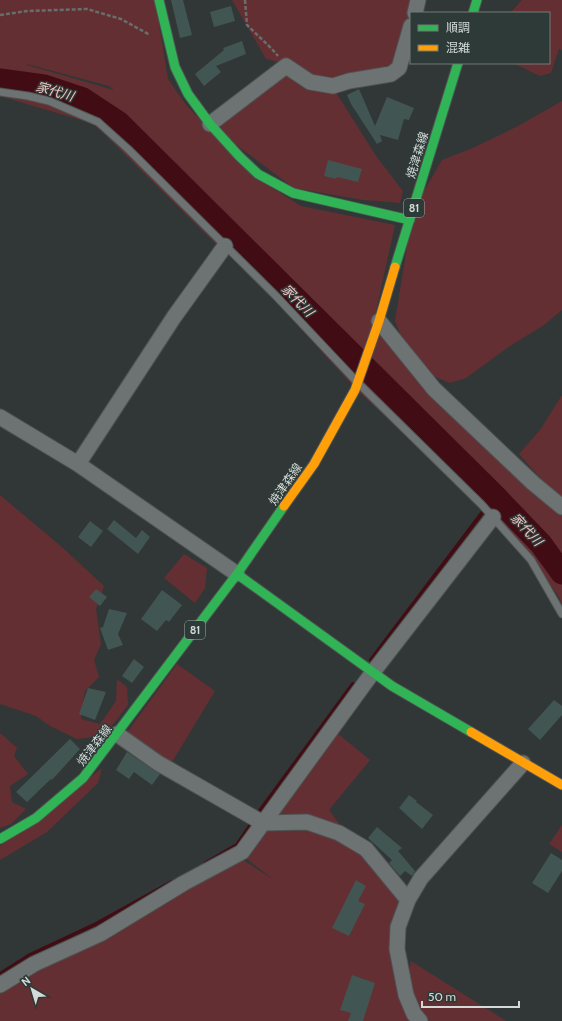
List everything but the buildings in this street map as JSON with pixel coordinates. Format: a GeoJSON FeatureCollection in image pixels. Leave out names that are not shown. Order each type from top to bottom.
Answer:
{"type":"FeatureCollection","features":[{"type":"Feature","properties":{"kind":"main road"},"geometry":{"type":"LineString","coordinates":[[159,0],[175,67],[188,94],[210,124],[258,174],[292,193],[410,220]]}},
{"type":"Feature","properties":{"kind":"main road"},"geometry":{"type":"LineString","coordinates":[[473,12],[477,0]]}},
{"type":"Feature","properties":{"kind":"main road","name":"焼津森線"},"geometry":{"type":"LineString","coordinates":[[0,839],[36,818],[83,778],[237,574],[314,464],[356,386],[379,321],[458,64]]}},
{"type":"Feature","properties":{"kind":"main road"},"geometry":{"type":"LineString","coordinates":[[237,574],[392,686],[562,786]]}},
{"type":"Feature","properties":{"kind":"street"},"geometry":{"type":"LineString","coordinates":[[414,12],[418,0]]}},
{"type":"Feature","properties":{"kind":"street"},"geometry":{"type":"LineString","coordinates":[[210,124],[286,66],[310,82],[333,86],[350,81],[392,74],[399,68],[410,30]]}},
{"type":"Feature","properties":{"kind":"street"},"geometry":{"type":"LineString","coordinates":[[78,464],[174,317],[225,246]]}},
{"type":"Feature","properties":{"kind":"street"},"geometry":{"type":"LineString","coordinates":[[379,321],[434,389],[533,483],[562,507]]}},
{"type":"Feature","properties":{"kind":"street"},"geometry":{"type":"LineString","coordinates":[[0,417],[78,464],[237,574]]}},
{"type":"Feature","properties":{"kind":"street"},"geometry":{"type":"LineString","coordinates":[[0,985],[34,964],[100,934],[184,883],[242,852],[261,822],[491,514]]}},
{"type":"Feature","properties":{"kind":"street"},"geometry":{"type":"LineString","coordinates":[[117,734],[158,763],[261,822],[307,822],[339,833],[366,849],[408,900]]}},
{"type":"Feature","properties":{"kind":"street"},"geometry":{"type":"LineString","coordinates":[[420,1021],[414,1014],[406,995],[397,949],[398,927],[408,900],[421,878],[523,763]]}},
{"type":"Feature","properties":{"kind":"lane"},"geometry":{"type":"LineString","coordinates":[[0,92],[28,96],[49,102],[98,122],[128,149],[276,296],[356,386],[491,514],[531,560],[562,614]]}},
{"type":"Feature","properties":{"kind":"path"},"geometry":{"type":"LineString","coordinates":[[245,0],[247,25],[271,48],[286,66]]}},
{"type":"Feature","properties":{"kind":"path"},"geometry":{"type":"LineString","coordinates":[[0,15],[27,11],[87,10],[121,19],[152,36]]}},
{"type":"Feature","properties":{"kind":"shaded area"},"geometry":{"type":"Polygon","coordinates":[[[0,0],[155,0],[168,79],[187,106],[256,178],[301,206],[395,225],[374,320],[408,355],[395,321],[413,210],[442,160],[475,147],[518,126],[562,101],[562,310],[544,325],[510,346],[466,378],[450,383],[433,376],[411,359],[562,507],[562,604],[558,595],[514,538],[355,388],[225,246],[215,243],[94,124],[0,96],[0,0]],[[27,64],[114,90],[109,86],[27,64]]]}},
{"type":"Feature","properties":{"kind":"shaded area"},"geometry":{"type":"Polygon","coordinates":[[[232,0],[414,0],[396,63],[326,85],[337,94],[376,156],[403,191],[400,203],[363,200],[294,188],[215,129],[287,64],[266,59],[232,0]]]}},
{"type":"Feature","properties":{"kind":"shaded area"},"geometry":{"type":"Polygon","coordinates":[[[522,0],[562,0],[562,50],[559,49],[551,73],[540,76],[516,64],[550,64],[550,12],[511,12],[522,0]]]}},
{"type":"Feature","properties":{"kind":"shaded area"},"geometry":{"type":"Polygon","coordinates":[[[562,395],[562,503],[519,454],[540,430],[562,395]]]}},
{"type":"Feature","properties":{"kind":"shaded area"},"geometry":{"type":"Polygon","coordinates":[[[0,495],[63,548],[104,586],[96,609],[101,644],[94,660],[99,677],[85,691],[81,719],[100,724],[116,701],[117,679],[127,687],[128,705],[104,736],[77,739],[50,726],[36,716],[0,704],[0,495]]]}},
{"type":"Feature","properties":{"kind":"shaded area"},"geometry":{"type":"Polygon","coordinates":[[[184,554],[207,568],[205,588],[195,603],[164,578],[184,554]]]}},
{"type":"Feature","properties":{"kind":"shaded area"},"geometry":{"type":"Polygon","coordinates":[[[177,664],[215,691],[172,762],[125,735],[177,664]]]}},
{"type":"Feature","properties":{"kind":"shaded area"},"geometry":{"type":"Polygon","coordinates":[[[0,733],[17,748],[14,756],[28,774],[10,786],[12,802],[26,809],[11,824],[0,828],[0,733]]]}},
{"type":"Feature","properties":{"kind":"shaded area"},"geometry":{"type":"Polygon","coordinates":[[[337,733],[370,760],[329,810],[343,829],[285,816],[276,812],[337,733]]]}},
{"type":"Feature","properties":{"kind":"shaded area"},"geometry":{"type":"Polygon","coordinates":[[[102,768],[98,783],[47,832],[0,860],[0,846],[102,768]]]}},
{"type":"Feature","properties":{"kind":"shaded area"},"geometry":{"type":"Polygon","coordinates":[[[311,823],[345,836],[406,897],[403,1002],[421,1021],[0,1021],[0,992],[240,858],[274,880],[242,855],[265,829],[311,823]]]}},
{"type":"Feature","properties":{"kind":"shaded area"},"geometry":{"type":"Polygon","coordinates":[[[562,825],[562,852],[549,844],[562,825]]]}},
{"type":"Feature","properties":{"kind":"shaded area"},"geometry":{"type":"Polygon","coordinates":[[[411,961],[506,1021],[430,1021],[417,1012],[407,982],[411,961]]]}},
{"type":"Feature","properties":{"kind":"waterway","name":"家代川"},"geometry":{"type":"LineString","coordinates":[[0,80],[44,86],[83,99],[118,122],[496,497],[541,544],[562,573]]}},
{"type":"Feature","properties":{"kind":"waterway"},"geometry":{"type":"LineString","coordinates":[[371,660],[482,513],[496,497]]}},
{"type":"Feature","properties":{"kind":"waterway"},"geometry":{"type":"LineString","coordinates":[[206,863],[237,845],[262,808],[353,684]]}},
{"type":"Feature","properties":{"kind":"waterway"},"geometry":{"type":"LineString","coordinates":[[0,974],[30,955],[96,924],[172,882]]}},
{"type":"Feature","properties":{"kind":"traffic: fast"},"geometry":{"type":"LineString","coordinates":[[159,0],[175,67],[188,94],[210,124],[239,156],[258,174],[293,193],[410,220]]}},
{"type":"Feature","properties":{"kind":"traffic: fast"},"geometry":{"type":"LineString","coordinates":[[473,12],[477,0]]}},
{"type":"Feature","properties":{"kind":"traffic: fast"},"geometry":{"type":"LineString","coordinates":[[395,267],[458,64]]}},
{"type":"Feature","properties":{"kind":"traffic: fast"},"geometry":{"type":"LineString","coordinates":[[0,839],[36,818],[83,778],[237,574],[284,506]]}},
{"type":"Feature","properties":{"kind":"traffic: fast"},"geometry":{"type":"LineString","coordinates":[[237,574],[392,686],[471,732]]}},
{"type":"Feature","properties":{"kind":"traffic: slow"},"geometry":{"type":"LineString","coordinates":[[284,506],[314,464],[355,390],[379,321],[395,267]]}},
{"type":"Feature","properties":{"kind":"traffic: slow"},"geometry":{"type":"LineString","coordinates":[[471,732],[562,785]]}}]}
